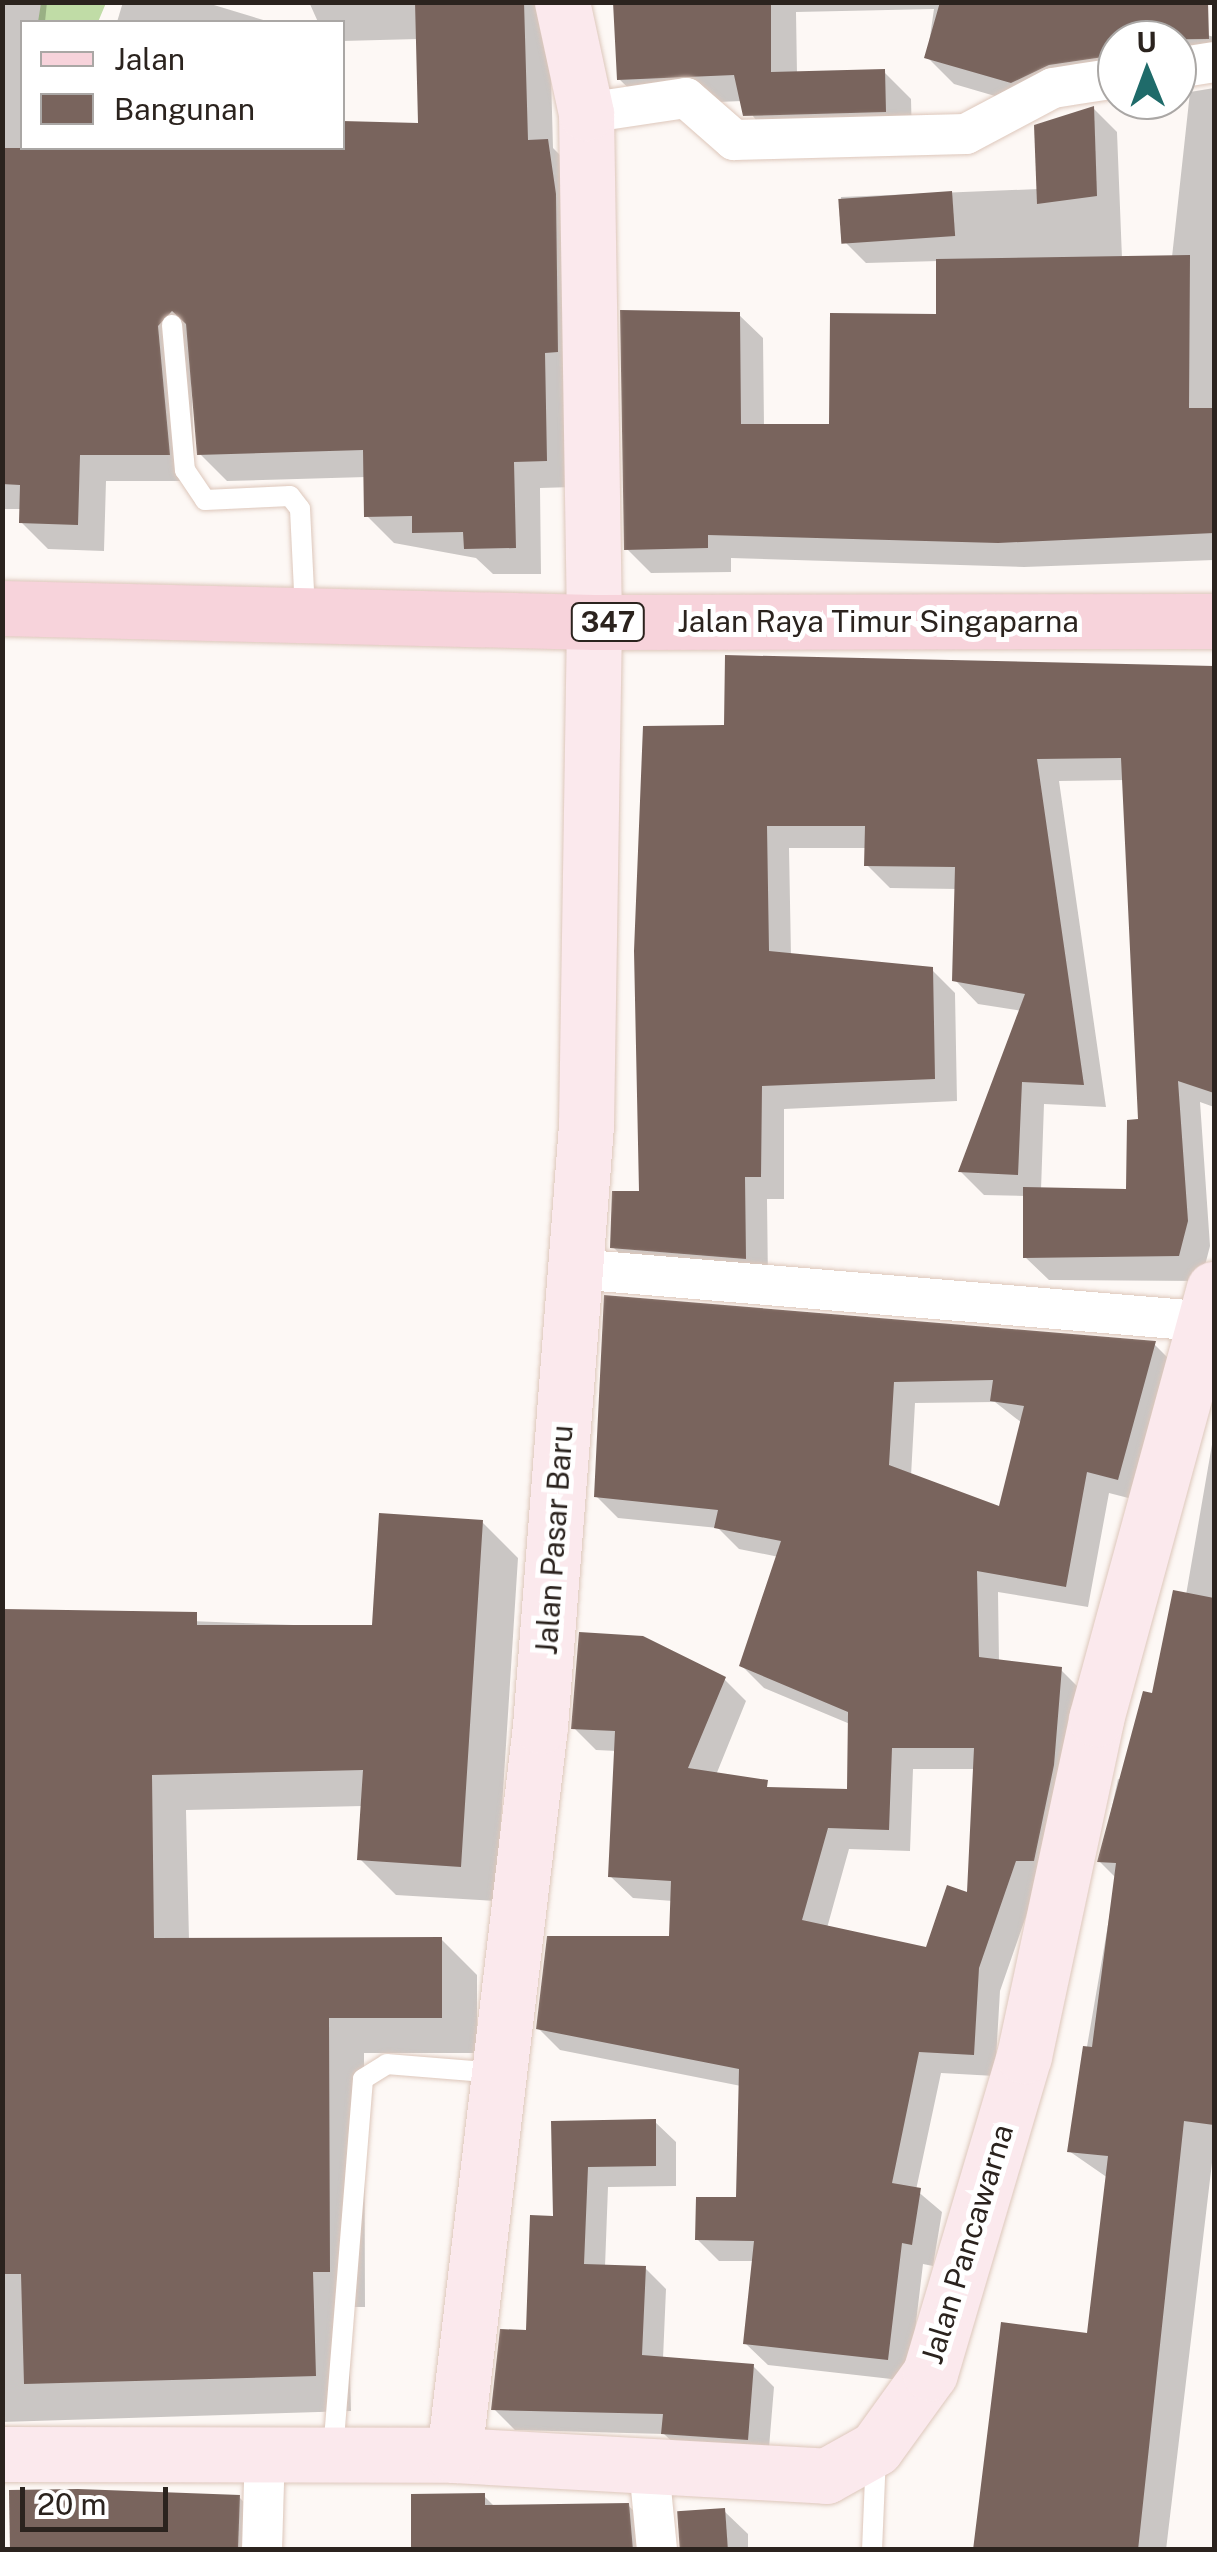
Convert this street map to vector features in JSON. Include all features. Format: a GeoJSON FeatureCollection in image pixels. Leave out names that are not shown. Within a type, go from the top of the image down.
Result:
{"type":"FeatureCollection","features":[{"type":"Feature","properties":{"kind":"main road","name":"Jalan Pasar Baru"},"geometry":{"type":"LineString","coordinates":[[454,2455],[540,1726],[586,1125],[594,622],[586,114],[562,2]]}},
{"type":"Feature","properties":{"kind":"main road","name":"Jalan Raya Timur Singaparna"},"geometry":{"type":"LineString","coordinates":[[2,608],[305,612],[594,622],[1214,621]]}},
{"type":"Feature","properties":{"kind":"main road","name":"Jalan Pancawarna"},"geometry":{"type":"LineString","coordinates":[[2,2454],[265,2451],[454,2455],[826,2476],[876,2448],[930,2373],[1024,2056],[1096,1719],[1207,1305]]}},
{"type":"Feature","properties":{"kind":"street"},"geometry":{"type":"LineString","coordinates":[[586,114],[686,98],[734,140],[966,134],[1053,88],[1097,81]]}},
{"type":"Feature","properties":{"kind":"street"},"geometry":{"type":"LineString","coordinates":[[575,1269],[1207,1305]]}},
{"type":"Feature","properties":{"kind":"street"},"geometry":{"type":"LineString","coordinates":[[262,2550],[265,2451]]}},
{"type":"Feature","properties":{"kind":"street"},"geometry":{"type":"LineString","coordinates":[[649,2468],[657,2550]]}},
{"type":"Feature","properties":{"kind":"lane"},"geometry":{"type":"LineString","coordinates":[[172,325],[185,470],[204,500],[290,496],[300,509],[305,612]]}},
{"type":"Feature","properties":{"kind":"lane"},"geometry":{"type":"LineString","coordinates":[[332,2452],[362,2079],[387,2064],[499,2074]]}},
{"type":"Feature","properties":{"kind":"lane"},"geometry":{"type":"LineString","coordinates":[[872,2550],[876,2448]]}},
{"type":"Feature","properties":{"kind":"green space"},"geometry":{"type":"Polygon","coordinates":[[[41,2],[106,3],[99,20],[38,20],[41,2]]]}},
{"type":"Feature","properties":{"kind":"building"},"geometry":{"type":"Polygon","coordinates":[[[415,2],[524,2],[528,140],[548,139],[556,194],[558,352],[545,353],[547,461],[514,462],[516,548],[464,549],[463,532],[412,533],[412,516],[364,517],[363,450],[197,455],[186,324],[172,311],[158,326],[170,455],[80,455],[78,525],[19,523],[20,485],[2,484],[2,148],[345,150],[345,121],[418,123],[415,2]]]}},
{"type":"Feature","properties":{"kind":"building"},"geometry":{"type":"Polygon","coordinates":[[[613,2],[771,2],[771,72],[885,69],[886,112],[743,116],[734,75],[617,80],[613,2]]]}},
{"type":"Feature","properties":{"kind":"building"},"geometry":{"type":"Polygon","coordinates":[[[940,2],[1208,2],[1209,39],[1197,39],[1197,20],[1097,20],[1097,58],[1049,65],[1011,83],[924,58],[940,2]]]}},
{"type":"Feature","properties":{"kind":"building"},"geometry":{"type":"Polygon","coordinates":[[[1094,106],[1097,196],[1037,204],[1034,125],[1094,106]]]}},
{"type":"Feature","properties":{"kind":"building"},"geometry":{"type":"Polygon","coordinates":[[[952,191],[955,236],[841,244],[838,199],[952,191]]]}},
{"type":"Feature","properties":{"kind":"building"},"geometry":{"type":"Polygon","coordinates":[[[1190,255],[1189,408],[1214,408],[1214,533],[998,543],[708,535],[708,548],[624,550],[620,310],[740,312],[741,424],[829,424],[830,313],[936,314],[936,259],[1190,255]]]}},
{"type":"Feature","properties":{"kind":"building"},"geometry":{"type":"Polygon","coordinates":[[[725,655],[1214,666],[1214,1093],[1178,1081],[1188,1221],[1179,1256],[1023,1258],[1023,1187],[1126,1189],[1127,1120],[1138,1119],[1121,758],[1037,759],[1084,1085],[1022,1082],[1018,1175],[958,1172],[1025,994],[952,981],[955,867],[864,866],[865,826],[767,826],[769,951],[933,967],[935,1079],[762,1086],[761,1177],[745,1177],[746,1259],[610,1248],[612,1191],[639,1191],[634,951],[643,726],[724,725],[725,655]]]}},
{"type":"Feature","properties":{"kind":"building"},"geometry":{"type":"Polygon","coordinates":[[[604,1295],[1156,1341],[1118,1480],[1087,1472],[1066,1587],[977,1571],[979,1657],[1062,1667],[1054,1765],[1034,1861],[1016,1861],[979,1968],[974,2055],[919,2052],[892,2183],[921,2188],[912,2245],[902,2243],[888,2360],[743,2344],[754,2241],[695,2240],[696,2197],[736,2197],[739,2069],[536,2029],[547,1936],[669,1936],[671,1881],[608,1877],[615,1731],[571,1729],[579,1632],[643,1636],[726,1677],[688,1768],[768,1780],[767,1787],[847,1789],[848,1712],[739,1666],[781,1541],[714,1528],[718,1510],[594,1497],[604,1295]],[[993,1380],[894,1382],[889,1465],[999,1506],[1024,1406],[990,1401],[993,1380]],[[892,1748],[889,1830],[828,1828],[802,1920],[926,1947],[947,1885],[967,1892],[974,1748],[892,1748]]]}},
{"type":"Feature","properties":{"kind":"building"},"geometry":{"type":"Polygon","coordinates":[[[379,1513],[483,1520],[461,1867],[357,1860],[363,1770],[152,1775],[154,1938],[442,1937],[442,2018],[329,2018],[330,2272],[313,2272],[316,2376],[24,2384],[21,2274],[2,2274],[2,1609],[197,1612],[197,1625],[372,1625],[379,1513]]]}},
{"type":"Feature","properties":{"kind":"building"},"geometry":{"type":"Polygon","coordinates":[[[1173,1590],[1214,1598],[1214,2125],[1184,2121],[1138,2550],[973,2550],[1001,2322],[1087,2333],[1108,2156],[1067,2152],[1083,2046],[1092,2047],[1116,1863],[1097,1862],[1143,1691],[1152,1693],[1173,1590]]]}},
{"type":"Feature","properties":{"kind":"building"},"geometry":{"type":"Polygon","coordinates":[[[656,2119],[656,2166],[588,2167],[584,2264],[646,2266],[642,2355],[754,2364],[748,2440],[661,2434],[663,2414],[491,2410],[500,2329],[526,2330],[530,2215],[553,2216],[551,2121],[656,2119]]]}},
{"type":"Feature","properties":{"kind":"building"},"geometry":{"type":"Polygon","coordinates":[[[9,2490],[240,2495],[238,2550],[10,2550],[9,2490]]]}},
{"type":"Feature","properties":{"kind":"building"},"geometry":{"type":"Polygon","coordinates":[[[485,2493],[485,2505],[629,2503],[633,2550],[411,2550],[411,2494],[485,2493]]]}},
{"type":"Feature","properties":{"kind":"building"},"geometry":{"type":"Polygon","coordinates":[[[725,2508],[728,2550],[680,2550],[677,2511],[725,2508]]]}}]}
